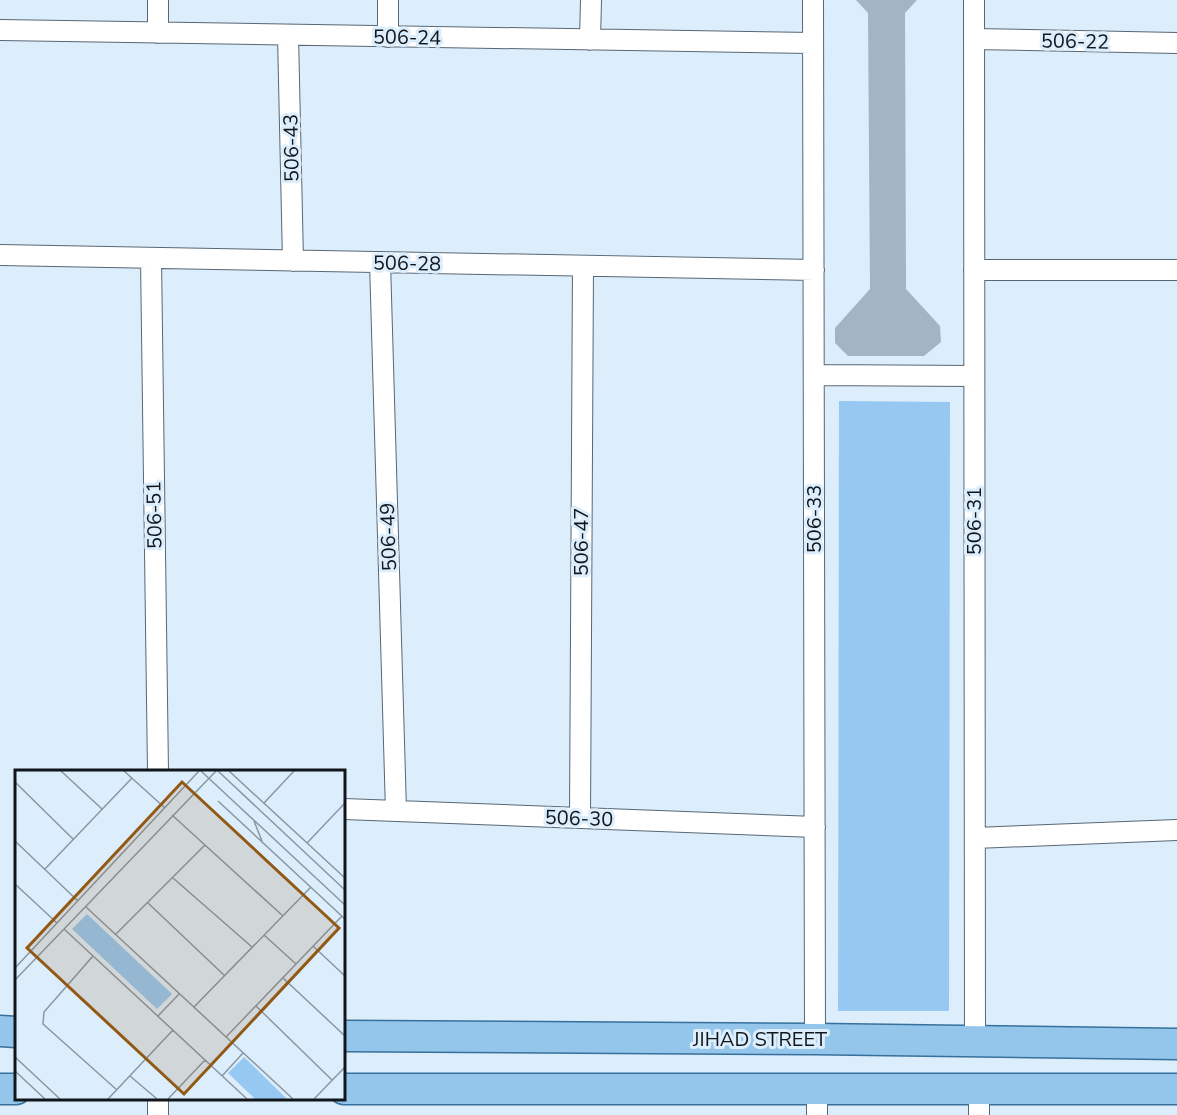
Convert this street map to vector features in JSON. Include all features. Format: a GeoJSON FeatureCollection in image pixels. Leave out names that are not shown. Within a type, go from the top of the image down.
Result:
{"type":"FeatureCollection","features":[{"type":"Feature","properties":{"kind":"main road"},"geometry":{"type":"LineString","coordinates":[[0,1031],[15,1032]]}},
{"type":"Feature","properties":{"kind":"main road","name":"JIHAD STREET"},"geometry":{"type":"LineString","coordinates":[[345,1036],[1177,1044]]}},
{"type":"Feature","properties":{"kind":"main road"},"geometry":{"type":"LineString","coordinates":[[345,1089],[817,1102],[979,1102],[1177,1089]]}},
{"type":"Feature","properties":{"kind":"street"},"geometry":{"type":"LineString","coordinates":[[158,0],[158,33]]}},
{"type":"Feature","properties":{"kind":"street"},"geometry":{"type":"LineString","coordinates":[[388,0],[388,37]]}},
{"type":"Feature","properties":{"kind":"street"},"geometry":{"type":"LineString","coordinates":[[590,40],[591,0]]}},
{"type":"Feature","properties":{"kind":"street","name":"506-33"},"geometry":{"type":"LineString","coordinates":[[813,0],[815,1039]]}},
{"type":"Feature","properties":{"kind":"street","name":"506-31"},"geometry":{"type":"LineString","coordinates":[[974,0],[975,1041]]}},
{"type":"Feature","properties":{"kind":"street","name":"506-24"},"geometry":{"type":"LineString","coordinates":[[0,30],[813,43]]}},
{"type":"Feature","properties":{"kind":"street","name":"506-43"},"geometry":{"type":"LineString","coordinates":[[288,35],[293,261]]}},
{"type":"Feature","properties":{"kind":"street","name":"506-22"},"geometry":{"type":"LineString","coordinates":[[974,39],[1177,43]]}},
{"type":"Feature","properties":{"kind":"street","name":"506-28"},"geometry":{"type":"LineString","coordinates":[[0,255],[814,270]]}},
{"type":"Feature","properties":{"kind":"street","name":"506-51"},"geometry":{"type":"LineString","coordinates":[[151,258],[158,770]]}},
{"type":"Feature","properties":{"kind":"street","name":"506-49"},"geometry":{"type":"LineString","coordinates":[[380,262],[396,811]]}},
{"type":"Feature","properties":{"kind":"street","name":"506-47"},"geometry":{"type":"LineString","coordinates":[[580,818],[583,266]]}},
{"type":"Feature","properties":{"kind":"street"},"geometry":{"type":"LineString","coordinates":[[974,270],[1177,270]]}},
{"type":"Feature","properties":{"kind":"street"},"geometry":{"type":"LineString","coordinates":[[814,375],[974,375]]}},
{"type":"Feature","properties":{"kind":"street","name":"506-30"},"geometry":{"type":"LineString","coordinates":[[345,809],[815,827]]}},
{"type":"Feature","properties":{"kind":"street"},"geometry":{"type":"LineString","coordinates":[[975,838],[1177,830]]}},
{"type":"Feature","properties":{"kind":"shaded area"},"geometry":{"type":"Polygon","coordinates":[[[839,401],[950,402],[949,1011],[838,1011],[839,401]]]}},
{"type":"Feature","properties":{"kind":"building"},"geometry":{"type":"Polygon","coordinates":[[[856,0],[917,0],[905,13],[906,289],[940,326],[941,342],[924,356],[848,356],[835,343],[835,328],[870,289],[868,13],[856,0]]]}}]}
